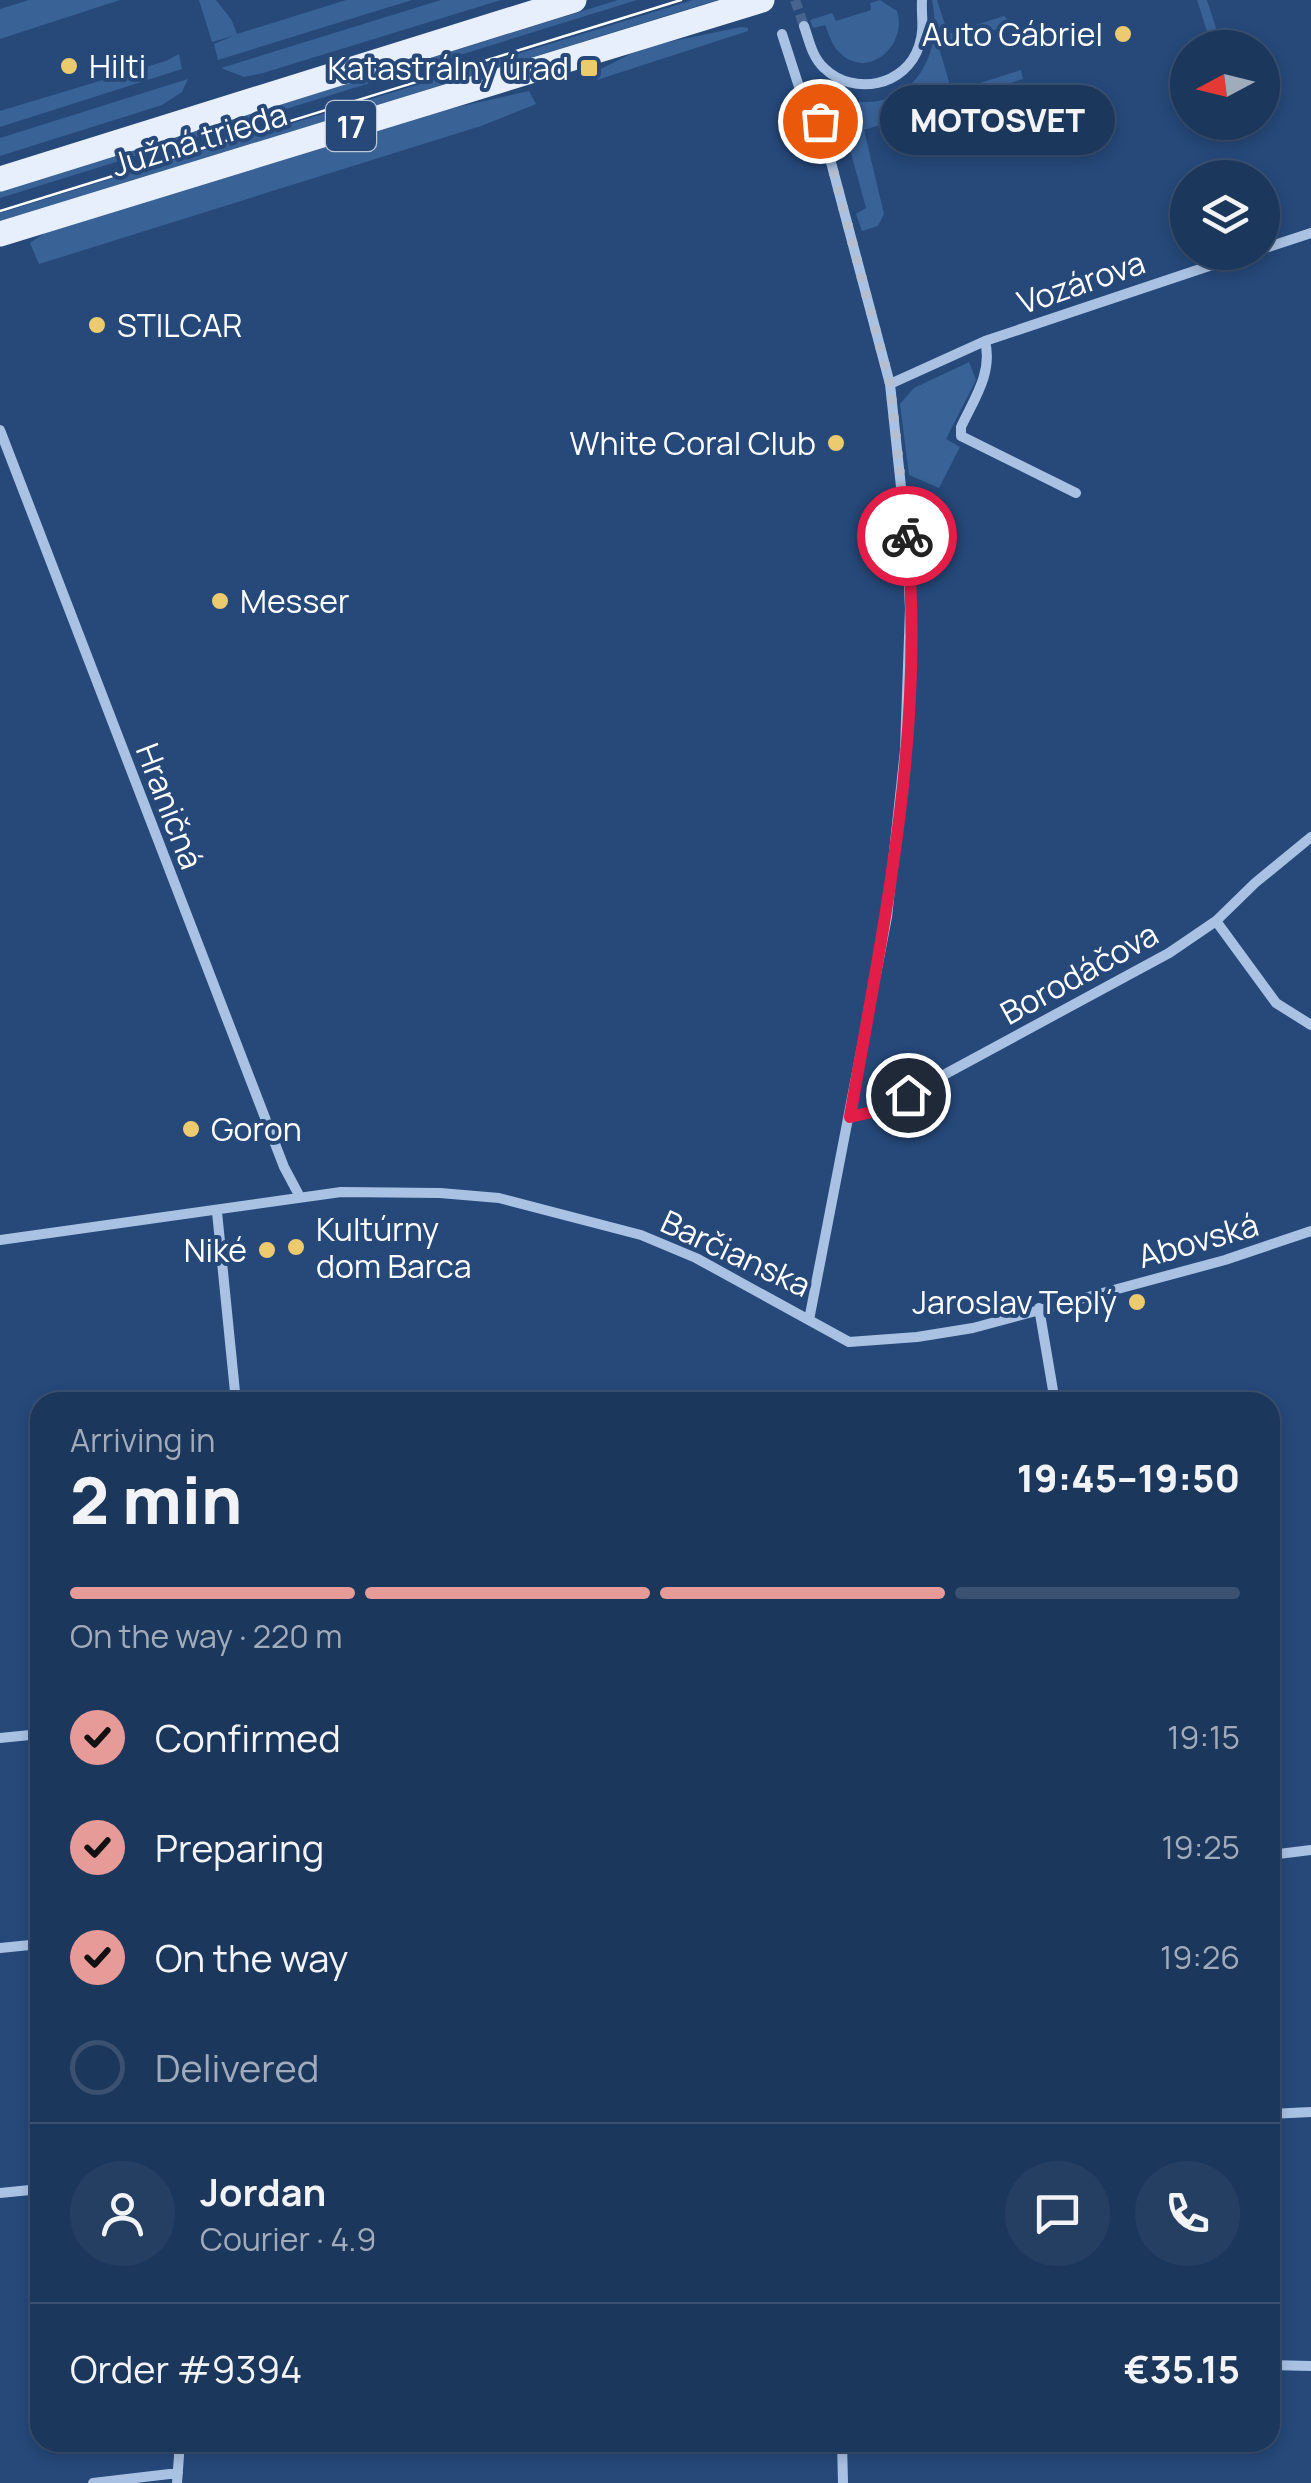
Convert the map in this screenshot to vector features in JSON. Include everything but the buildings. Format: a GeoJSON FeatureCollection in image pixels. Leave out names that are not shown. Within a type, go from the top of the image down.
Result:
{"type":"FeatureCollection","features":[{"type":"Feature","properties":{"kind":"main road","name":"Južná trieda"},"geometry":{"type":"LineString","coordinates":[[0,178],[574,0]]}},
{"type":"Feature","properties":{"kind":"main road","name":"Južná trieda"},"geometry":{"type":"LineString","coordinates":[[5,237],[762,0]]}},
{"type":"Feature","properties":{"kind":"street"},"geometry":{"type":"LineString","coordinates":[[804,26],[814,54],[826,70],[842,80],[870,84],[896,77],[913,60],[924,27],[919,2]]}},
{"type":"Feature","properties":{"kind":"street","name":"Barčianska"},"geometry":{"type":"LineString","coordinates":[[0,1240],[341,1192],[499,1198],[563,1212],[641,1236],[696,1258],[808,1320],[888,917],[905,750],[910,610],[890,384],[820,121],[814,106],[801,93],[782,34]]}},
{"type":"Feature","properties":{"kind":"street"},"geometry":{"type":"LineString","coordinates":[[1280,243],[1311,234]]}},
{"type":"Feature","properties":{"kind":"street","name":"Vozárova"},"geometry":{"type":"LineString","coordinates":[[890,384],[985,341],[1196,270]]}},
{"type":"Feature","properties":{"kind":"street","name":"Vozárova"},"geometry":{"type":"LineString","coordinates":[[985,341],[989,358],[986,372],[961,427],[961,436],[1076,493]]}},
{"type":"Feature","properties":{"kind":"street","name":"Hraničná"},"geometry":{"type":"LineString","coordinates":[[0,430],[284,1168],[300,1197]]}},
{"type":"Feature","properties":{"kind":"street","name":"Borodáčova"},"geometry":{"type":"LineString","coordinates":[[850,1117],[876,1111],[1124,980],[1216,921],[1255,882],[1311,837]]}},
{"type":"Feature","properties":{"kind":"street"},"geometry":{"type":"LineString","coordinates":[[1216,921],[1276,1003],[1311,1024]]}},
{"type":"Feature","properties":{"kind":"street"},"geometry":{"type":"LineString","coordinates":[[217,1212],[235,1392]]}},
{"type":"Feature","properties":{"kind":"street","name":"Abovská"},"geometry":{"type":"LineString","coordinates":[[808,1320],[848,1342],[973,1328],[1226,1260],[1311,1231]]}},
{"type":"Feature","properties":{"kind":"street"},"geometry":{"type":"LineString","coordinates":[[1039,1308],[1053,1392]]}},
{"type":"Feature","properties":{"kind":"street"},"geometry":{"type":"LineString","coordinates":[[0,1738],[30,1735]]}},
{"type":"Feature","properties":{"kind":"street"},"geometry":{"type":"LineString","coordinates":[[1280,1854],[1311,1850]]}},
{"type":"Feature","properties":{"kind":"street"},"geometry":{"type":"LineString","coordinates":[[0,1948],[30,1945]]}},
{"type":"Feature","properties":{"kind":"street"},"geometry":{"type":"LineString","coordinates":[[1280,2114],[1311,2112]]}},
{"type":"Feature","properties":{"kind":"street"},"geometry":{"type":"LineString","coordinates":[[0,2193],[30,2190]]}},
{"type":"Feature","properties":{"kind":"street"},"geometry":{"type":"LineString","coordinates":[[1280,2364],[1311,2366]]}},
{"type":"Feature","properties":{"kind":"street"},"geometry":{"type":"LineString","coordinates":[[94,2483],[178,2478],[179,2452]]}},
{"type":"Feature","properties":{"kind":"street"},"geometry":{"type":"LineString","coordinates":[[842,2452],[843,2483]]}},
{"type":"Feature","properties":{"kind":"shaded area"},"geometry":{"type":"Polygon","coordinates":[[[29,0],[120,0],[0,39],[0,9],[29,0]]]}},
{"type":"Feature","properties":{"kind":"shaded area"},"geometry":{"type":"Polygon","coordinates":[[[199,0],[216,0],[237,34],[346,0],[412,0],[218,60],[214,44],[233,36],[212,42],[199,0]]]}},
{"type":"Feature","properties":{"kind":"shaded area"},"geometry":{"type":"Polygon","coordinates":[[[441,0],[501,0],[263,73],[244,77],[221,68],[441,0]]]}},
{"type":"Feature","properties":{"kind":"shaded area"},"geometry":{"type":"Polygon","coordinates":[[[618,0],[637,0],[0,198],[0,191],[618,0]]]}},
{"type":"Feature","properties":{"kind":"shaded area"},"geometry":{"type":"Polygon","coordinates":[[[693,0],[717,0],[0,222],[0,213],[693,0]]]}},
{"type":"Feature","properties":{"kind":"shaded area"},"geometry":{"type":"Polygon","coordinates":[[[880,0],[897,11],[899,23],[891,46],[874,61],[851,61],[835,47],[825,25],[813,28],[810,20],[832,13],[836,21],[871,10],[870,3],[880,0]]]}},
{"type":"Feature","properties":{"kind":"shaded area"},"geometry":{"type":"Polygon","coordinates":[[[932,0],[937,0],[948,34],[1004,16],[1008,20],[1007,26],[939,48],[952,92],[1021,70],[1023,79],[864,130],[884,214],[878,226],[862,231],[856,214],[866,208],[837,102],[840,103],[839,98],[884,100],[916,79],[932,44],[932,0]]]}},
{"type":"Feature","properties":{"kind":"shaded area"},"geometry":{"type":"Polygon","coordinates":[[[1197,0],[1207,0],[1217,30],[1207,30],[1197,0]]]}},
{"type":"Feature","properties":{"kind":"shaded area"},"geometry":{"type":"Polygon","coordinates":[[[741,27],[748,31],[597,80],[595,72],[644,47],[741,27]]]}},
{"type":"Feature","properties":{"kind":"shaded area"},"geometry":{"type":"Polygon","coordinates":[[[179,54],[182,69],[0,127],[0,111],[179,54]]]}},
{"type":"Feature","properties":{"kind":"shaded area"},"geometry":{"type":"Polygon","coordinates":[[[188,79],[182,92],[162,105],[0,156],[0,138],[188,79]]]}},
{"type":"Feature","properties":{"kind":"shaded area"},"geometry":{"type":"Polygon","coordinates":[[[529,91],[536,104],[481,126],[39,264],[30,243],[46,232],[440,111],[529,91]]]}},
{"type":"Feature","properties":{"kind":"shaded area"},"geometry":{"type":"Polygon","coordinates":[[[969,362],[976,380],[946,439],[960,447],[939,488],[909,475],[900,404],[914,388],[969,362]]]}},
{"type":"Feature","properties":{"kind":"tunnel"},"geometry":{"type":"LineString","coordinates":[[795,0],[804,26]]}},
{"type":"Feature","properties":{"kind":"tram line"},"geometry":{"type":"LineString","coordinates":[[0,211],[681,0]]}},
{"type":"Feature","properties":{"kind":"way so far"},"geometry":{"type":"LineString","coordinates":[[820,121],[890,384],[907,536]]}},
{"type":"Feature","properties":{"kind":"place","name":"Auto Gábriel"},"geometry":{"type":"Point","coordinates":[1123,34]}},
{"type":"Feature","properties":{"kind":"place","name":"Hilti"},"geometry":{"type":"Point","coordinates":[69,66]}},
{"type":"Feature","properties":{"kind":"place","name":"Katastrálny úrad"},"geometry":{"type":"Point","coordinates":[589,68]}},
{"type":"Feature","properties":{"kind":"place","name":"MOTOSVET"},"geometry":{"type":"Point","coordinates":[820,121]}},
{"type":"Feature","properties":{"kind":"place","name":"STILCAR"},"geometry":{"type":"Point","coordinates":[97,325]}},
{"type":"Feature","properties":{"kind":"place","name":"White Coral Club"},"geometry":{"type":"Point","coordinates":[836,443]}},
{"type":"Feature","properties":{"kind":"place","name":"Messer"},"geometry":{"type":"Point","coordinates":[220,601]}},
{"type":"Feature","properties":{"kind":"place","name":"Goron"},"geometry":{"type":"Point","coordinates":[191,1129]}},
{"type":"Feature","properties":{"kind":"place","name":"Kultúrny dom Barca"},"geometry":{"type":"Point","coordinates":[296,1247]}},
{"type":"Feature","properties":{"kind":"place","name":"Niké"},"geometry":{"type":"Point","coordinates":[267,1250]}},
{"type":"Feature","properties":{"kind":"place","name":"Jaroslav Teplý"},"geometry":{"type":"Point","coordinates":[1137,1302]}},
{"type":"Feature","properties":{"kind":"route"},"geometry":{"type":"LineString","coordinates":[[907,536],[910,610],[905,750],[888,917],[850,1117],[876,1111],[908,1095]]}}]}
